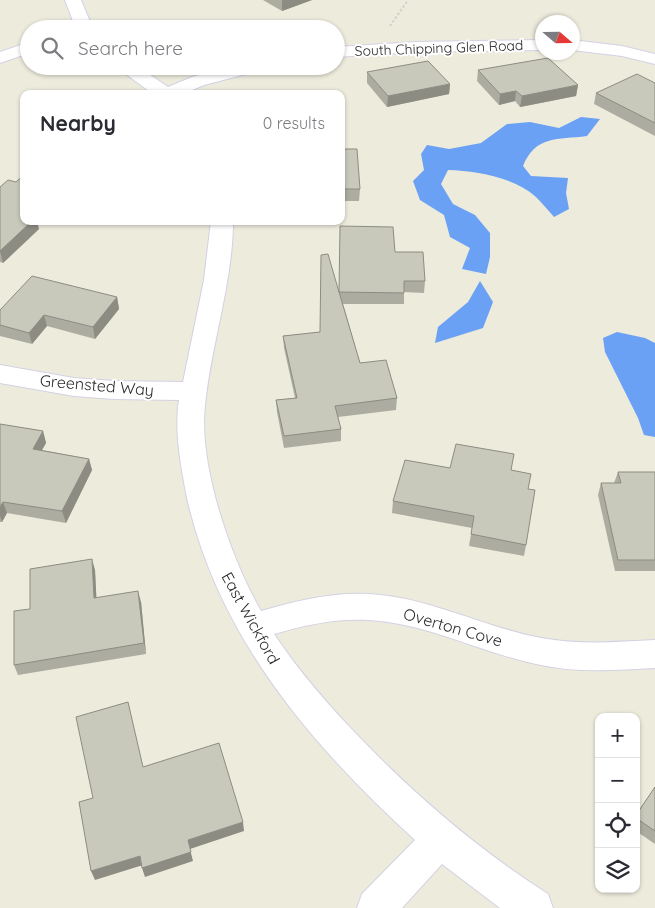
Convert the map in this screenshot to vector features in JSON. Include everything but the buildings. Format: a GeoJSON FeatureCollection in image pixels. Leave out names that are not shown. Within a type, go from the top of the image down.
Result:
{"type":"FeatureCollection","features":[{"type":"Feature","properties":{"kind":"street"},"geometry":{"type":"LineString","coordinates":[[73,0],[81,20]]}},
{"type":"Feature","properties":{"kind":"street","name":"South Chipping Glen Road"},"geometry":{"type":"LineString","coordinates":[[345,51],[416,47],[535,45]]}},
{"type":"Feature","properties":{"kind":"street"},"geometry":{"type":"LineString","coordinates":[[580,46],[607,48],[655,58]]}},
{"type":"Feature","properties":{"kind":"street"},"geometry":{"type":"LineString","coordinates":[[0,58],[20,50]]}},
{"type":"Feature","properties":{"kind":"street"},"geometry":{"type":"LineString","coordinates":[[138,75],[160,90]]}},
{"type":"Feature","properties":{"kind":"street"},"geometry":{"type":"LineString","coordinates":[[176,90],[198,81],[221,75]]}},
{"type":"Feature","properties":{"kind":"street","name":"East Wickford"},"geometry":{"type":"LineString","coordinates":[[222,225],[218,271],[191,414],[192,438],[198,476],[207,519],[222,567],[253,627],[278,668],[381,785],[441,839],[516,897],[534,908]]}},
{"type":"Feature","properties":{"kind":"street","name":"Greensted Way"},"geometry":{"type":"LineString","coordinates":[[0,374],[74,386],[114,390],[194,391]]}},
{"type":"Feature","properties":{"kind":"street","name":"Overton Cove"},"geometry":{"type":"LineString","coordinates":[[253,627],[298,614],[322,610],[348,607],[386,608],[423,616],[470,633],[528,649],[580,656],[655,654]]}},
{"type":"Feature","properties":{"kind":"street"},"geometry":{"type":"LineString","coordinates":[[376,908],[441,839]]}},
{"type":"Feature","properties":{"kind":"water"},"geometry":{"type":"Polygon","coordinates":[[[581,117],[600,119],[587,136],[557,139],[541,144],[528,156],[523,166],[531,176],[568,178],[566,193],[569,209],[554,217],[536,197],[517,184],[494,176],[448,170],[441,184],[453,204],[475,215],[490,233],[490,257],[486,274],[462,269],[470,248],[450,237],[444,215],[420,200],[413,181],[424,170],[421,154],[427,145],[449,149],[481,143],[507,124],[530,122],[559,128],[581,117]]]}},
{"type":"Feature","properties":{"kind":"water"},"geometry":{"type":"Polygon","coordinates":[[[480,281],[493,302],[483,328],[435,343],[438,327],[468,302],[480,281]]]}},
{"type":"Feature","properties":{"kind":"water"},"geometry":{"type":"Polygon","coordinates":[[[617,332],[645,338],[655,343],[655,437],[644,435],[638,418],[605,352],[603,338],[617,332]]]}}]}
